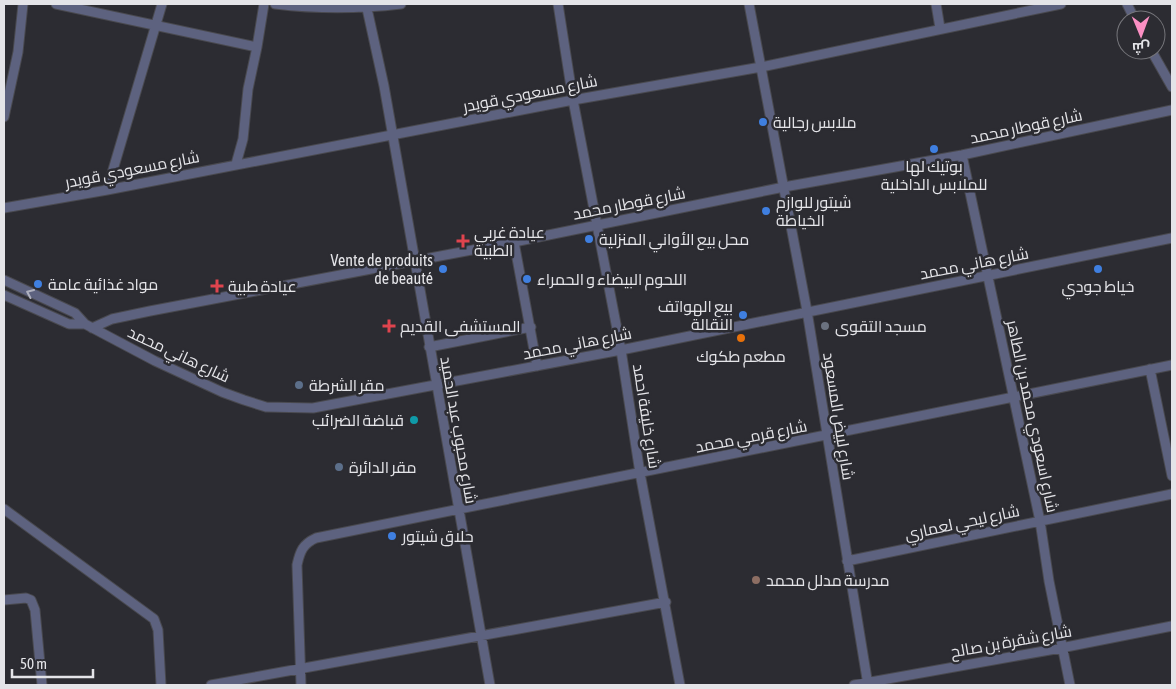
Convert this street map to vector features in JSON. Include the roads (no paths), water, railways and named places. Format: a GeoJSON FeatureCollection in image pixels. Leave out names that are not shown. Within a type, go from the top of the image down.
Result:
{"type":"FeatureCollection","features":[{"type":"Feature","properties":{"kind":"street"},"geometry":{"type":"LineString","coordinates":[[4,117],[18,52],[23,4]]}},
{"type":"Feature","properties":{"kind":"street"},"geometry":{"type":"LineString","coordinates":[[56,4],[257,47]]}},
{"type":"Feature","properties":{"kind":"street"},"geometry":{"type":"LineString","coordinates":[[107,190],[162,4]]}},
{"type":"Feature","properties":{"kind":"street"},"geometry":{"type":"LineString","coordinates":[[236,164],[243,140],[248,89],[264,4]]}},
{"type":"Feature","properties":{"kind":"street"},"geometry":{"type":"LineString","coordinates":[[275,4],[306,7],[401,4]]}},
{"type":"Feature","properties":{"kind":"street","name":"شارع خليفة احمد"},"geometry":{"type":"LineString","coordinates":[[558,4],[573,100],[621,350],[640,473],[666,602],[680,685]]}},
{"type":"Feature","properties":{"kind":"street","name":"شارع لبيض المسعود"},"geometry":{"type":"LineString","coordinates":[[749,4],[807,311],[868,684]]}},
{"type":"Feature","properties":{"kind":"street"},"geometry":{"type":"LineString","coordinates":[[936,4],[940,28]]}},
{"type":"Feature","properties":{"kind":"street","name":"شارع مسعودي قويدر"},"geometry":{"type":"LineString","coordinates":[[4,208],[107,190],[573,100],[761,67],[1061,4]]}},
{"type":"Feature","properties":{"kind":"street","name":"شارع محبوب عبد الحميد"},"geometry":{"type":"LineString","coordinates":[[366,5],[384,86],[490,685]]}},
{"type":"Feature","properties":{"kind":"street"},"geometry":{"type":"LineString","coordinates":[[1157,60],[1172,87]]}},
{"type":"Feature","properties":{"kind":"street","name":"شارع قوطار محمد"},"geometry":{"type":"LineString","coordinates":[[89,326],[112,319],[514,242],[784,187],[962,155],[1172,110]]}},
{"type":"Feature","properties":{"kind":"street","name":"شارع اسعودي محمد بن الطاهر"},"geometry":{"type":"LineString","coordinates":[[962,155],[1040,521],[1061,648],[1070,685]]}},
{"type":"Feature","properties":{"kind":"street","name":"شارع هاني محمد"},"geometry":{"type":"LineString","coordinates":[[4,295],[69,324],[89,326],[155,361],[222,392],[266,407],[323,407],[621,350],[1172,238]]}},
{"type":"Feature","properties":{"kind":"street"},"geometry":{"type":"LineString","coordinates":[[514,242],[537,366]]}},
{"type":"Feature","properties":{"kind":"street"},"geometry":{"type":"LineString","coordinates":[[4,280],[76,313],[89,326]]}},
{"type":"Feature","properties":{"kind":"street"},"geometry":{"type":"LineString","coordinates":[[429,347],[531,327]]}},
{"type":"Feature","properties":{"kind":"street","name":"شارع قرمي محمد"},"geometry":{"type":"LineString","coordinates":[[301,685],[297,574],[299,555],[306,543],[316,538],[1172,365]]}},
{"type":"Feature","properties":{"kind":"street"},"geometry":{"type":"LineString","coordinates":[[1150,369],[1172,476]]}},
{"type":"Feature","properties":{"kind":"street","name":"شارع ليحي لعماري"},"geometry":{"type":"LineString","coordinates":[[847,561],[1172,494]]}},
{"type":"Feature","properties":{"kind":"street"},"geometry":{"type":"LineString","coordinates":[[4,510],[154,619],[158,630],[161,685]]}},
{"type":"Feature","properties":{"kind":"street"},"geometry":{"type":"LineString","coordinates":[[4,600],[26,598],[31,600],[35,610],[42,685]]}},
{"type":"Feature","properties":{"kind":"street"},"geometry":{"type":"LineString","coordinates":[[210,685],[666,602]]}},
{"type":"Feature","properties":{"kind":"street","name":"شارع شقرة بن صالح"},"geometry":{"type":"LineString","coordinates":[[854,685],[868,684],[1172,626]]}},
{"type":"Feature","properties":{"kind":"place","name":"ملابس رجالية"},"geometry":{"type":"Point","coordinates":[763,122]}},
{"type":"Feature","properties":{"kind":"place","name":"بوتيك لها للملابس الداخلية"},"geometry":{"type":"Point","coordinates":[934,149]}},
{"type":"Feature","properties":{"kind":"place","name":"شيتور للوازم الخياطة"},"geometry":{"type":"Point","coordinates":[766,211]}},
{"type":"Feature","properties":{"kind":"place","name":"محل بيع الأواني المنزلية"},"geometry":{"type":"Point","coordinates":[589,239]}},
{"type":"Feature","properties":{"kind":"place","name":"عيادة غربي الطبية"},"geometry":{"type":"Point","coordinates":[463,241]}},
{"type":"Feature","properties":{"kind":"place","name":"Vente de produits de beauté"},"geometry":{"type":"Point","coordinates":[443,269]}},
{"type":"Feature","properties":{"kind":"place","name":"خياط جودي"},"geometry":{"type":"Point","coordinates":[1098,269]}},
{"type":"Feature","properties":{"kind":"place","name":"اللحوم البيضاء و الحمراء"},"geometry":{"type":"Point","coordinates":[527,279]}},
{"type":"Feature","properties":{"kind":"place","name":"مواد غذائية عامة"},"geometry":{"type":"Point","coordinates":[38,284]}},
{"type":"Feature","properties":{"kind":"place","name":"عيادة طبية"},"geometry":{"type":"Point","coordinates":[217,286]}},
{"type":"Feature","properties":{"kind":"place","name":"بيع الهواتف النقالة"},"geometry":{"type":"Point","coordinates":[743,315]}},
{"type":"Feature","properties":{"kind":"place","name":"المستشفى القديم"},"geometry":{"type":"Point","coordinates":[389,326]}},
{"type":"Feature","properties":{"kind":"place","name":"مسجد التقوى"},"geometry":{"type":"Point","coordinates":[825,326]}},
{"type":"Feature","properties":{"kind":"place","name":"مطعم طكوك"},"geometry":{"type":"Point","coordinates":[741,338]}},
{"type":"Feature","properties":{"kind":"place","name":"مقر الشرطة"},"geometry":{"type":"Point","coordinates":[299,385]}},
{"type":"Feature","properties":{"kind":"place","name":"قباضة الضرائب"},"geometry":{"type":"Point","coordinates":[414,420]}},
{"type":"Feature","properties":{"kind":"place","name":"مقر الدائرة"},"geometry":{"type":"Point","coordinates":[339,467]}},
{"type":"Feature","properties":{"kind":"place","name":"حلاق شيتور"},"geometry":{"type":"Point","coordinates":[392,536]}},
{"type":"Feature","properties":{"kind":"place","name":"مدرسة مدلل محمد"},"geometry":{"type":"Point","coordinates":[756,580]}}]}
